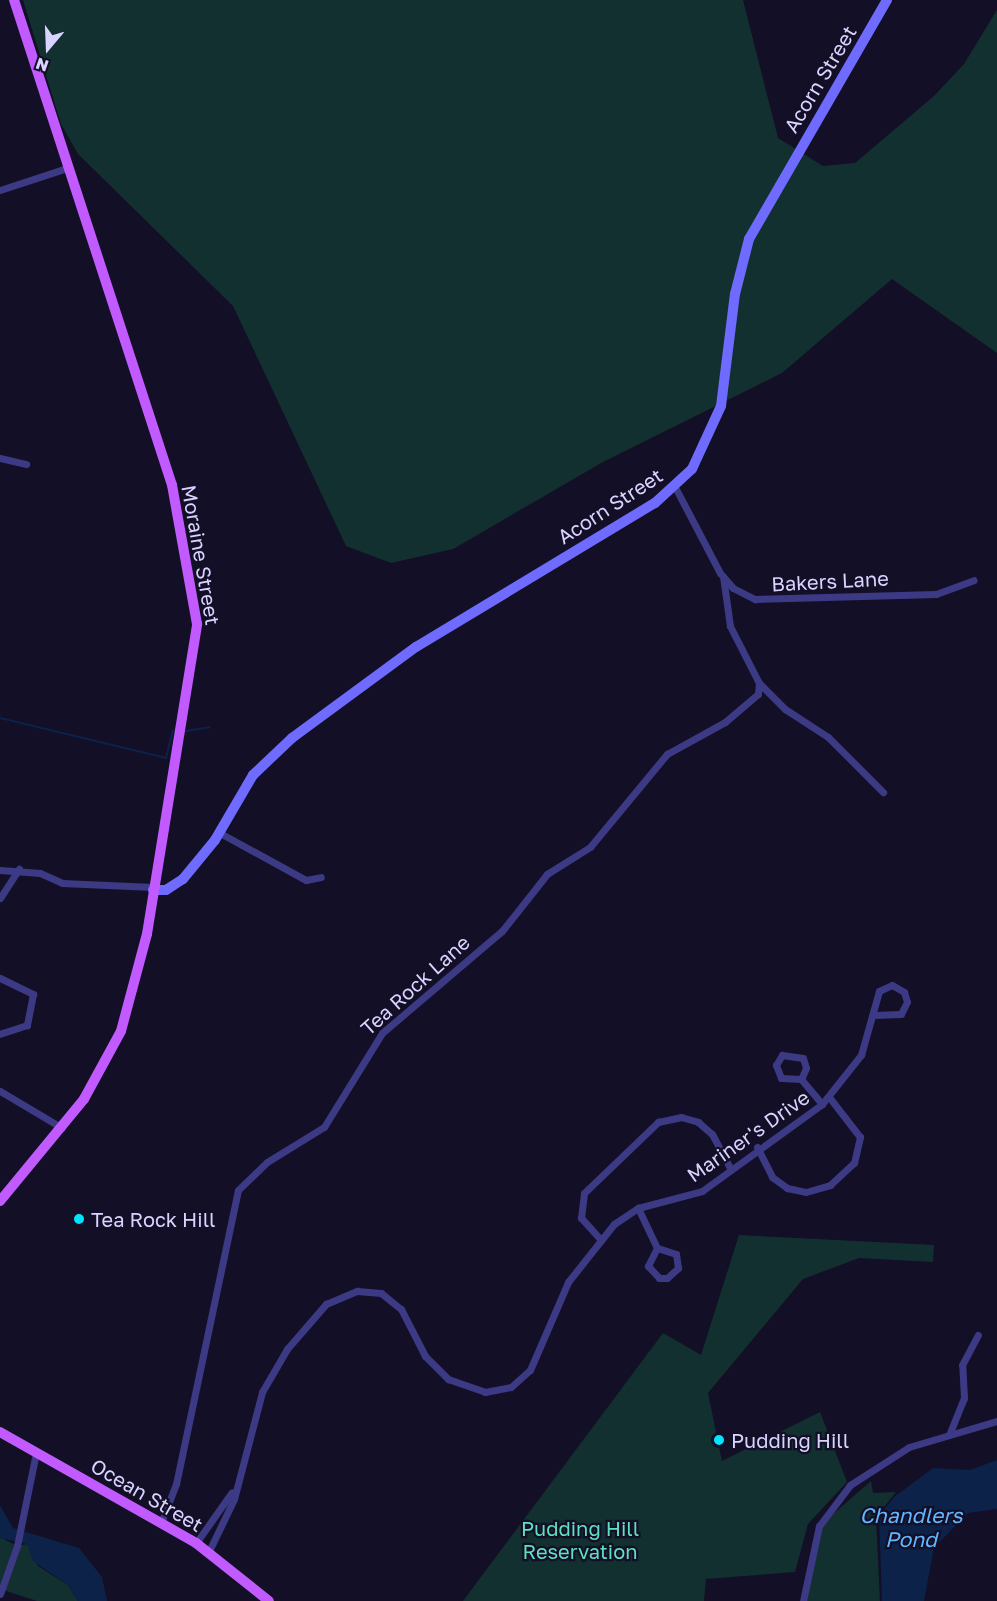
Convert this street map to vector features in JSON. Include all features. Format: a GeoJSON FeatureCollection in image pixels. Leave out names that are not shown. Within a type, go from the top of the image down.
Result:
{"type":"FeatureCollection","features":[{"type":"Feature","properties":{"kind":"main road","name":"Moraine Street"},"geometry":{"type":"LineString","coordinates":[[0,1201],[62,1128],[100,1075],[121,1031],[153,888],[197,624],[172,485],[14,0]]}},
{"type":"Feature","properties":{"kind":"main road","name":"Acorn Street"},"geometry":{"type":"LineString","coordinates":[[153,888],[175,885],[219,833],[254,775],[308,725],[416,647],[675,487],[699,459],[718,419],[735,294],[749,239],[887,0]]}},
{"type":"Feature","properties":{"kind":"main road","name":"Ocean Street"},"geometry":{"type":"LineString","coordinates":[[0,1432],[209,1551],[269,1601]]}},
{"type":"Feature","properties":{"kind":"street"},"geometry":{"type":"LineString","coordinates":[[0,190],[67,168]]}},
{"type":"Feature","properties":{"kind":"street"},"geometry":{"type":"LineString","coordinates":[[0,458],[26,464]]}},
{"type":"Feature","properties":{"kind":"street","name":"Bakers Lane"},"geometry":{"type":"LineString","coordinates":[[675,487],[723,576],[741,594],[771,602],[936,594],[974,580]]}},
{"type":"Feature","properties":{"kind":"street"},"geometry":{"type":"LineString","coordinates":[[723,576],[729,626],[759,683],[785,709],[828,737],[883,792]]}},
{"type":"Feature","properties":{"kind":"street","name":"Tea Rock Lane"},"geometry":{"type":"LineString","coordinates":[[161,1523],[176,1484],[238,1190],[267,1162],[324,1127],[382,1033],[502,930],[547,874],[590,847],[667,754],[750,703],[759,683]]}},
{"type":"Feature","properties":{"kind":"street"},"geometry":{"type":"LineString","coordinates":[[219,833],[306,880],[321,878]]}},
{"type":"Feature","properties":{"kind":"street"},"geometry":{"type":"LineString","coordinates":[[0,870],[19,869],[62,883],[153,888]]}},
{"type":"Feature","properties":{"kind":"street"},"geometry":{"type":"LineString","coordinates":[[0,898],[19,869]]}},
{"type":"Feature","properties":{"kind":"street"},"geometry":{"type":"LineString","coordinates":[[0,978],[33,994],[33,1002],[27,1025],[0,1034]]}},
{"type":"Feature","properties":{"kind":"street","name":"Mariner's Drive"},"geometry":{"type":"LineString","coordinates":[[232,1491],[269,1377],[297,1335],[337,1297],[367,1290],[388,1296],[406,1316],[432,1365],[467,1389],[502,1390],[518,1383],[533,1364],[560,1296],[601,1240],[638,1208],[690,1197],[731,1169],[757,1147],[822,1104],[861,1055],[879,991],[892,985],[904,992],[907,1002],[901,1014],[873,1015]]}},
{"type":"Feature","properties":{"kind":"street"},"geometry":{"type":"LineString","coordinates":[[801,1079],[806,1068],[803,1058],[782,1055],[776,1065],[781,1078],[801,1079],[822,1104]]}},
{"type":"Feature","properties":{"kind":"street"},"geometry":{"type":"LineString","coordinates":[[0,1091],[62,1128]]}},
{"type":"Feature","properties":{"kind":"street"},"geometry":{"type":"LineString","coordinates":[[757,1147],[772,1177],[787,1188],[806,1192],[830,1185],[854,1163],[860,1137],[829,1097]]}},
{"type":"Feature","properties":{"kind":"street"},"geometry":{"type":"LineString","coordinates":[[601,1240],[581,1218],[584,1193],[658,1122],[681,1117],[698,1122],[712,1134],[731,1169]]}},
{"type":"Feature","properties":{"kind":"street"},"geometry":{"type":"LineString","coordinates":[[638,1208],[657,1248],[676,1254],[678,1268],[667,1278],[659,1278],[648,1266],[657,1248]]}},
{"type":"Feature","properties":{"kind":"street"},"geometry":{"type":"LineString","coordinates":[[949,1435],[964,1398],[962,1365],[978,1335]]}},
{"type":"Feature","properties":{"kind":"street"},"geometry":{"type":"LineString","coordinates":[[803,1601],[814,1540],[841,1494],[900,1452],[997,1421]]}},
{"type":"Feature","properties":{"kind":"street"},"geometry":{"type":"LineString","coordinates":[[0,1594],[18,1546],[36,1453]]}},
{"type":"Feature","properties":{"kind":"street"},"geometry":{"type":"LineString","coordinates":[[196,1543],[232,1491]]}},
{"type":"Feature","properties":{"kind":"street"},"geometry":{"type":"LineString","coordinates":[[209,1551],[230,1510],[232,1491]]}},
{"type":"Feature","properties":{"kind":"green space"},"geometry":{"type":"Polygon","coordinates":[[[23,0],[743,0],[778,138],[823,166],[855,163],[934,96],[964,64],[997,10],[997,353],[892,279],[782,373],[603,462],[453,549],[391,563],[346,546],[233,306],[78,154],[61,124],[23,0]]]}},
{"type":"Feature","properties":{"kind":"green space","name":"Pudding Hill Reservation"},"geometry":{"type":"Polygon","coordinates":[[[739,1235],[934,1245],[933,1262],[859,1258],[803,1279],[708,1393],[722,1461],[820,1412],[847,1482],[808,1524],[795,1572],[706,1579],[704,1601],[463,1601],[663,1333],[701,1355],[739,1235]]]}},
{"type":"Feature","properties":{"kind":"green space"},"geometry":{"type":"Polygon","coordinates":[[[871,1481],[873,1493],[896,1492],[876,1517],[880,1601],[806,1601],[814,1546],[825,1521],[871,1481]]]}},
{"type":"Feature","properties":{"kind":"green space"},"geometry":{"type":"Polygon","coordinates":[[[0,1537],[17,1546],[27,1544],[38,1566],[68,1585],[78,1601],[37,1601],[0,1589],[0,1537]]]}},
{"type":"Feature","properties":{"kind":"water","name":"Chandlers Pond"},"geometry":{"type":"Polygon","coordinates":[[[997,1460],[997,1509],[968,1513],[934,1548],[924,1601],[882,1601],[879,1516],[894,1497],[933,1468],[970,1470],[997,1460]]]}},
{"type":"Feature","properties":{"kind":"water"},"geometry":{"type":"Polygon","coordinates":[[[0,1505],[13,1528],[79,1548],[102,1577],[107,1601],[78,1601],[68,1585],[33,1561],[27,1544],[0,1538],[0,1505]]]}},
{"type":"Feature","properties":{"kind":"waterway"},"geometry":{"type":"LineString","coordinates":[[0,718],[166,758],[173,730]]}},
{"type":"Feature","properties":{"kind":"waterway"},"geometry":{"type":"LineString","coordinates":[[186,731],[210,727]]}},
{"type":"Feature","properties":{"kind":"place","name":"Tea Rock Hill"},"geometry":{"type":"Point","coordinates":[79,1219]}},
{"type":"Feature","properties":{"kind":"place","name":"Pudding Hill"},"geometry":{"type":"Point","coordinates":[719,1440]}}]}
